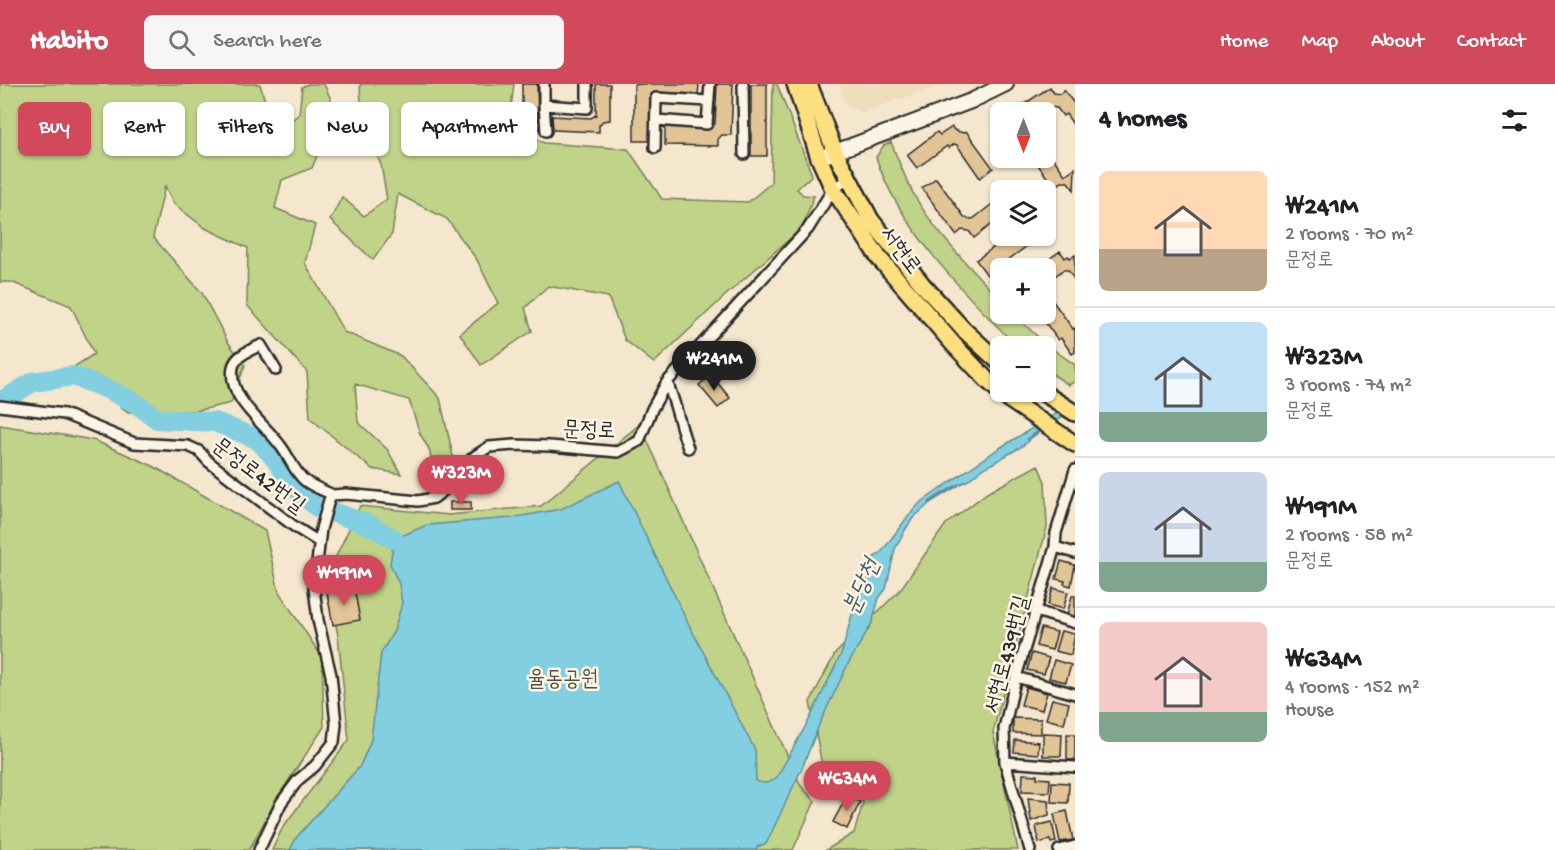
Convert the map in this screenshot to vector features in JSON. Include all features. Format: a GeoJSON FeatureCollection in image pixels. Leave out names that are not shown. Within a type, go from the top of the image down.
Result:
{"type":"FeatureCollection","features":[{"type":"Feature","properties":{"kind":"main road","name":"서현로"},"geometry":{"type":"LineString","coordinates":[[795,84],[819,158],[833,189],[879,258],[987,380],[1008,399],[1074,443]]}},
{"type":"Feature","properties":{"kind":"main road","name":"서현로"},"geometry":{"type":"LineString","coordinates":[[809,84],[835,152],[871,220],[922,284],[963,329],[990,354]]}},
{"type":"Feature","properties":{"kind":"main road"},"geometry":{"type":"LineString","coordinates":[[1056,401],[1075,413]]}},
{"type":"Feature","properties":{"kind":"street"},"geometry":{"type":"LineString","coordinates":[[544,84],[546,130]]}},
{"type":"Feature","properties":{"kind":"street"},"geometry":{"type":"LineString","coordinates":[[544,105],[587,108],[587,84]]}},
{"type":"Feature","properties":{"kind":"street"},"geometry":{"type":"LineString","coordinates":[[656,120],[707,124],[710,84]]}},
{"type":"Feature","properties":{"kind":"street"},"geometry":{"type":"LineString","coordinates":[[743,84],[744,154]]}},
{"type":"Feature","properties":{"kind":"street"},"geometry":{"type":"LineString","coordinates":[[819,158],[971,101],[1006,84]]}},
{"type":"Feature","properties":{"kind":"street"},"geometry":{"type":"LineString","coordinates":[[655,148],[656,98],[709,101]]}},
{"type":"Feature","properties":{"kind":"street","name":"문정로"},"geometry":{"type":"LineString","coordinates":[[331,498],[346,494],[418,501],[434,498],[448,487],[464,466],[489,447],[514,445],[618,452],[639,441],[652,409],[667,382],[808,229],[833,189],[849,179]]}},
{"type":"Feature","properties":{"kind":"street"},"geometry":{"type":"LineString","coordinates":[[259,850],[281,803],[298,780],[315,766],[334,742],[336,724],[331,675],[318,620],[314,588],[321,529],[331,498],[305,481],[296,471],[281,446],[240,398],[232,379],[234,364],[242,354],[261,345],[276,370]]}},
{"type":"Feature","properties":{"kind":"street"},"geometry":{"type":"LineString","coordinates":[[667,382],[688,448]]}},
{"type":"Feature","properties":{"kind":"street","name":"문정로42번길"},"geometry":{"type":"LineString","coordinates":[[2,406],[64,414],[134,443],[188,446],[199,451],[216,467],[319,542]]}},
{"type":"Feature","properties":{"kind":"street","name":"서현로439번길"},"geometry":{"type":"LineString","coordinates":[[1030,850],[1005,762],[1004,729],[1016,677],[1055,548],[1056,533],[1075,470]]}},
{"type":"Feature","properties":{"kind":"street"},"geometry":{"type":"LineString","coordinates":[[1055,548],[1075,553]]}},
{"type":"Feature","properties":{"kind":"street"},"geometry":{"type":"LineString","coordinates":[[1036,611],[1075,623]]}},
{"type":"Feature","properties":{"kind":"street"},"geometry":{"type":"LineString","coordinates":[[1016,677],[1075,694]]}},
{"type":"Feature","properties":{"kind":"street"},"geometry":{"type":"LineString","coordinates":[[1005,762],[1075,767]]}},
{"type":"Feature","properties":{"kind":"street"},"geometry":{"type":"LineString","coordinates":[[1059,850],[1075,846]]}},
{"type":"Feature","properties":{"kind":"shaded area"},"geometry":{"type":"Polygon","coordinates":[[[839,84],[944,84],[863,112],[845,105],[839,84]]]}},
{"type":"Feature","properties":{"kind":"green space"},"geometry":{"type":"Polygon","coordinates":[[[0,84],[260,84],[265,102],[197,102],[197,156],[294,156],[294,118],[299,114],[302,87],[308,84],[324,84],[332,102],[306,102],[306,156],[317,156],[312,168],[282,180],[275,208],[315,225],[305,263],[344,332],[401,356],[440,398],[457,474],[437,488],[429,449],[420,434],[409,400],[355,384],[358,422],[387,449],[401,474],[372,469],[310,418],[307,372],[247,305],[248,248],[205,228],[174,204],[165,186],[153,237],[202,293],[228,342],[245,365],[231,403],[196,411],[128,412],[88,382],[55,379],[94,354],[71,306],[11,282],[0,282],[0,84]]]}},
{"type":"Feature","properties":{"kind":"green space"},"geometry":{"type":"Polygon","coordinates":[[[360,84],[514,84],[512,102],[401,102],[401,156],[537,156],[537,139],[544,143],[628,149],[662,199],[748,202],[771,183],[773,84],[777,84],[812,175],[797,189],[803,195],[814,196],[802,228],[654,363],[625,340],[608,297],[548,286],[525,308],[532,331],[481,365],[460,334],[498,303],[477,260],[447,219],[398,194],[392,234],[373,260],[330,220],[342,197],[364,216],[387,199],[381,165],[377,156],[389,156],[389,102],[361,102],[360,84]]]}},
{"type":"Feature","properties":{"kind":"green space"},"geometry":{"type":"Polygon","coordinates":[[[891,142],[922,208],[954,249],[990,289],[990,318],[936,259],[900,208],[886,183],[876,157],[884,145],[891,142]]]}},
{"type":"Feature","properties":{"kind":"green space"},"geometry":{"type":"Polygon","coordinates":[[[996,324],[1024,324],[1037,336],[1007,336],[996,324]]]}},
{"type":"Feature","properties":{"kind":"green space"},"geometry":{"type":"Polygon","coordinates":[[[1056,351],[1075,365],[1075,381],[1069,385],[1056,377],[1056,351]]]}},
{"type":"Feature","properties":{"kind":"green space","name":"율동공원"},"geometry":{"type":"Polygon","coordinates":[[[640,424],[801,786],[815,801],[793,850],[272,850],[283,827],[349,740],[338,636],[327,575],[360,506],[449,515],[541,506],[640,424]]]}},
{"type":"Feature","properties":{"kind":"green space"},"geometry":{"type":"Polygon","coordinates":[[[0,425],[93,440],[153,466],[265,531],[279,592],[322,657],[324,727],[279,795],[249,850],[0,850],[0,425]]]}},
{"type":"Feature","properties":{"kind":"green space"},"geometry":{"type":"Polygon","coordinates":[[[1038,465],[1045,482],[1047,527],[993,732],[1018,850],[826,850],[854,833],[863,803],[850,778],[825,781],[810,702],[835,654],[900,590],[946,524],[987,493],[1038,465]]]}},
{"type":"Feature","properties":{"kind":"water","name":"율동공원"},"geometry":{"type":"Polygon","coordinates":[[[1075,402],[1075,409],[1031,436],[1029,441],[1019,448],[939,495],[913,518],[895,549],[886,589],[879,598],[872,623],[848,664],[766,844],[757,847],[756,850],[290,850],[296,838],[360,766],[371,740],[381,653],[394,631],[402,603],[399,584],[390,564],[394,539],[427,525],[511,518],[561,509],[619,481],[688,623],[755,750],[756,781],[767,783],[777,777],[810,718],[842,652],[853,611],[868,578],[869,560],[880,554],[920,503],[998,449],[1075,402]]]}},
{"type":"Feature","properties":{"kind":"building"},"geometry":{"type":"Polygon","coordinates":[[[522,84],[537,84],[538,121],[537,102],[522,102],[522,84]]]}},
{"type":"Feature","properties":{"kind":"building"},"geometry":{"type":"Polygon","coordinates":[[[596,84],[610,84],[610,120],[603,121],[599,125],[599,132],[553,130],[552,116],[591,118],[596,115],[596,84]]]}},
{"type":"Feature","properties":{"kind":"building"},"geometry":{"type":"Polygon","coordinates":[[[699,84],[698,95],[655,92],[650,98],[651,141],[634,141],[634,85],[699,84]]]}},
{"type":"Feature","properties":{"kind":"building"},"geometry":{"type":"Polygon","coordinates":[[[717,84],[733,84],[731,135],[722,135],[718,139],[718,146],[665,145],[665,126],[710,129],[715,124],[717,84]]]}},
{"type":"Feature","properties":{"kind":"building"},"geometry":{"type":"Polygon","coordinates":[[[751,84],[767,84],[767,156],[751,156],[751,84]]]}},
{"type":"Feature","properties":{"kind":"building"},"geometry":{"type":"Polygon","coordinates":[[[1050,87],[1054,93],[1060,94],[1064,90],[1075,105],[1075,127],[1066,114],[1063,116],[1056,108],[1056,102],[1027,102],[1050,87]]]}},
{"type":"Feature","properties":{"kind":"building"},"geometry":{"type":"Polygon","coordinates":[[[952,127],[963,133],[966,131],[990,164],[990,168],[993,168],[980,178],[954,144],[949,148],[947,146],[917,168],[907,155],[937,132],[940,135],[952,127]]]}},
{"type":"Feature","properties":{"kind":"building"},"geometry":{"type":"Polygon","coordinates":[[[1056,162],[1065,175],[1075,168],[1074,190],[1068,182],[1056,186],[1056,180],[1049,180],[1040,168],[1056,168],[1056,162]]]}},
{"type":"Feature","properties":{"kind":"building"},"geometry":{"type":"Polygon","coordinates":[[[936,178],[965,218],[973,219],[990,206],[990,226],[974,238],[969,231],[962,230],[956,235],[922,188],[936,178]]]}},
{"type":"Feature","properties":{"kind":"building"},"geometry":{"type":"Polygon","coordinates":[[[996,246],[1027,246],[1011,258],[990,258],[990,273],[987,275],[976,260],[996,246]]]}},
{"type":"Feature","properties":{"kind":"building"},"geometry":{"type":"Polygon","coordinates":[[[1060,251],[1065,258],[1075,255],[1074,279],[1068,270],[1063,270],[1056,275],[1056,258],[1050,258],[1060,251]]]}},
{"type":"Feature","properties":{"kind":"building"},"geometry":{"type":"Polygon","coordinates":[[[1056,306],[1073,329],[1075,328],[1075,352],[1072,354],[1061,338],[1058,340],[1046,324],[1056,324],[1056,306]]]}},
{"type":"Feature","properties":{"kind":"building"},"geometry":{"type":"Polygon","coordinates":[[[711,375],[730,398],[718,408],[699,385],[711,375]]]}},
{"type":"Feature","properties":{"kind":"building"},"geometry":{"type":"Polygon","coordinates":[[[450,502],[471,502],[471,510],[450,510],[450,502]]]}},
{"type":"Feature","properties":{"kind":"building"},"geometry":{"type":"Polygon","coordinates":[[[1061,561],[1075,565],[1071,586],[1064,584],[1065,581],[1056,579],[1061,561]]]}},
{"type":"Feature","properties":{"kind":"building"},"geometry":{"type":"Polygon","coordinates":[[[354,587],[360,620],[333,625],[327,593],[354,587]]]}},
{"type":"Feature","properties":{"kind":"building"},"geometry":{"type":"Polygon","coordinates":[[[1053,588],[1068,592],[1063,609],[1048,605],[1053,588]]]}},
{"type":"Feature","properties":{"kind":"building"},"geometry":{"type":"Polygon","coordinates":[[[1072,596],[1075,596],[1075,617],[1067,615],[1072,596]]]}},
{"type":"Feature","properties":{"kind":"building"},"geometry":{"type":"Polygon","coordinates":[[[1041,628],[1057,632],[1052,650],[1036,646],[1041,628]]]}},
{"type":"Feature","properties":{"kind":"building"},"geometry":{"type":"Polygon","coordinates":[[[1061,631],[1075,634],[1071,655],[1055,651],[1061,631]]]}},
{"type":"Feature","properties":{"kind":"building"},"geometry":{"type":"Polygon","coordinates":[[[1032,653],[1049,658],[1044,674],[1027,670],[1032,653]]]}},
{"type":"Feature","properties":{"kind":"building"},"geometry":{"type":"Polygon","coordinates":[[[1054,660],[1071,665],[1066,682],[1049,678],[1054,660]]]}},
{"type":"Feature","properties":{"kind":"building"},"geometry":{"type":"Polygon","coordinates":[[[1026,687],[1047,693],[1042,710],[1021,705],[1026,687]]]}},
{"type":"Feature","properties":{"kind":"building"},"geometry":{"type":"Polygon","coordinates":[[[1052,699],[1069,703],[1064,724],[1046,719],[1052,699]]]}},
{"type":"Feature","properties":{"kind":"building"},"geometry":{"type":"Polygon","coordinates":[[[1013,718],[1041,719],[1041,734],[1013,733],[1013,718]]]}},
{"type":"Feature","properties":{"kind":"building"},"geometry":{"type":"Polygon","coordinates":[[[1043,733],[1062,734],[1061,756],[1043,756],[1043,733]]]}},
{"type":"Feature","properties":{"kind":"building"},"geometry":{"type":"Polygon","coordinates":[[[1067,734],[1075,734],[1075,760],[1067,760],[1067,734]]]}},
{"type":"Feature","properties":{"kind":"building"},"geometry":{"type":"Polygon","coordinates":[[[1015,740],[1039,742],[1038,754],[1014,752],[1015,740]]]}},
{"type":"Feature","properties":{"kind":"building"},"geometry":{"type":"Polygon","coordinates":[[[1023,774],[1050,779],[1049,792],[1022,791],[1023,774]]]}},
{"type":"Feature","properties":{"kind":"building"},"geometry":{"type":"Polygon","coordinates":[[[1052,782],[1069,783],[1068,803],[1051,802],[1052,782]]]}},
{"type":"Feature","properties":{"kind":"building"},"geometry":{"type":"Polygon","coordinates":[[[847,796],[860,802],[847,829],[833,822],[847,796]]]}},
{"type":"Feature","properties":{"kind":"building"},"geometry":{"type":"Polygon","coordinates":[[[1028,798],[1048,800],[1049,815],[1031,821],[1028,798]]]}},
{"type":"Feature","properties":{"kind":"building"},"geometry":{"type":"Polygon","coordinates":[[[1067,811],[1073,840],[1060,842],[1054,814],[1067,811]]]}},
{"type":"Feature","properties":{"kind":"building"},"geometry":{"type":"Polygon","coordinates":[[[1052,822],[1056,842],[1051,843],[1050,840],[1039,843],[1036,826],[1052,822]]]}},
{"type":"Feature","properties":{"kind":"waterway"},"geometry":{"type":"LineString","coordinates":[[0,402],[33,382],[73,376],[134,402],[157,419],[215,422],[257,439],[273,456],[297,490],[317,507],[370,525],[394,539]]}},
{"type":"Feature","properties":{"kind":"waterway","name":"분당천"},"geometry":{"type":"LineString","coordinates":[[1028,439],[1043,429]]}},
{"type":"Feature","properties":{"kind":"waterway","name":"분당천"},"geometry":{"type":"LineString","coordinates":[[930,502],[958,485]]}}]}
